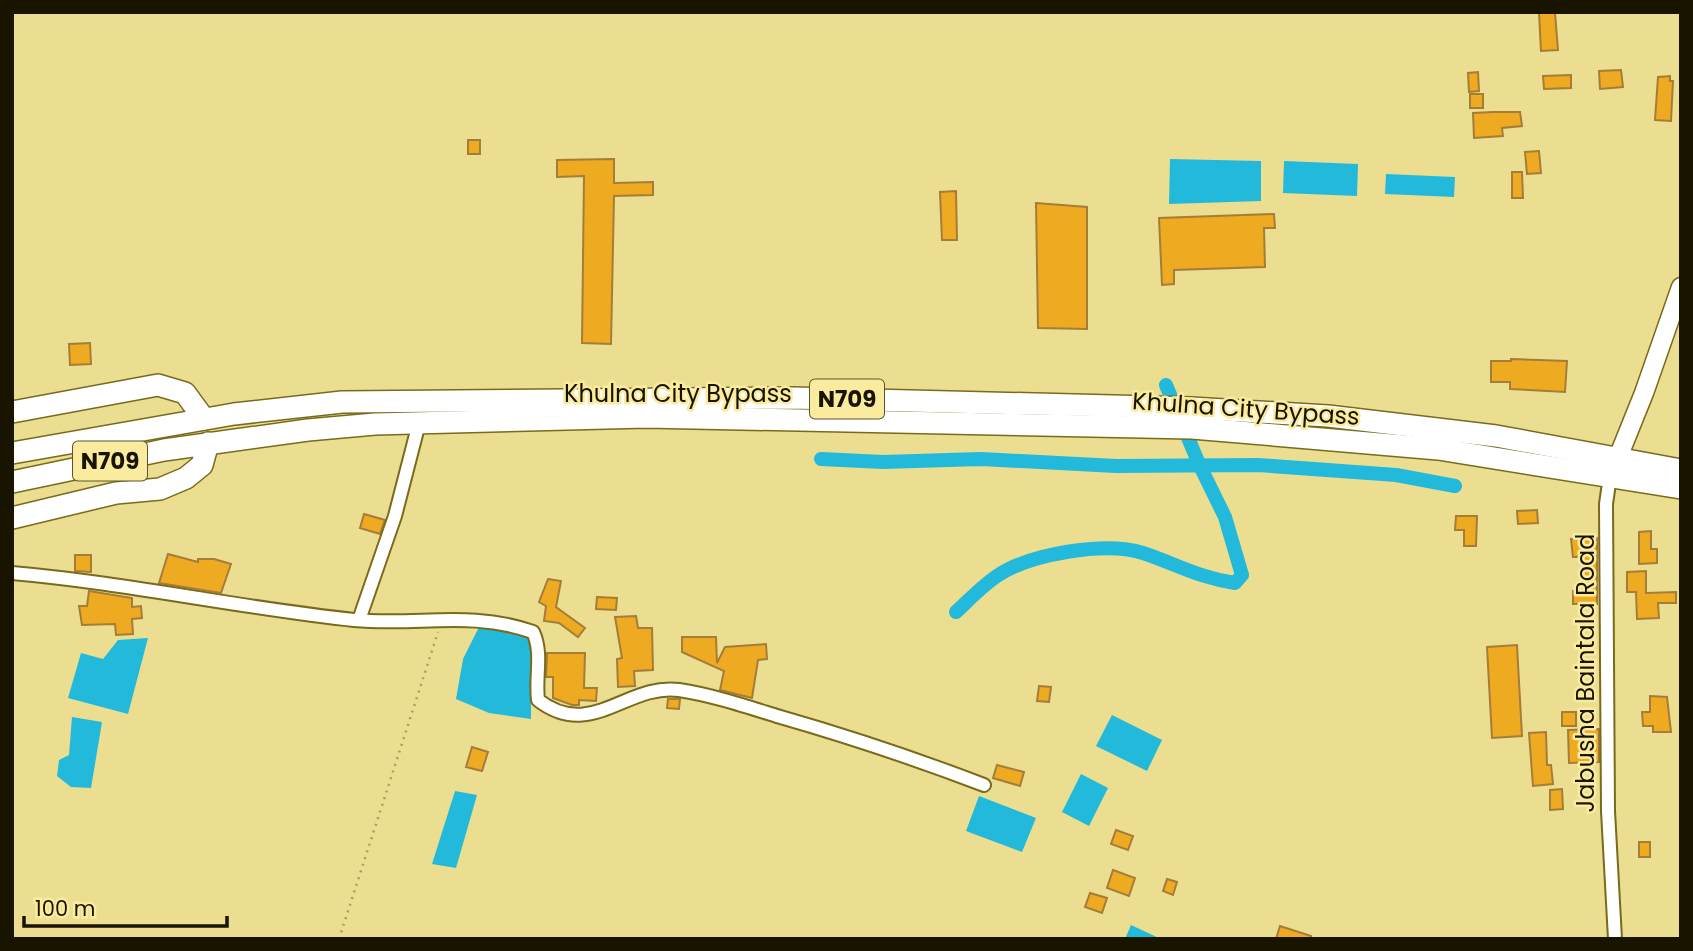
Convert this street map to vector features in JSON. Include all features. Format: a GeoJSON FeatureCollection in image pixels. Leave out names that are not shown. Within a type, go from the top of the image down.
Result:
{"type":"FeatureCollection","features":[{"type":"Feature","properties":{"kind":"highway"},"geometry":{"type":"LineString","coordinates":[[12,412],[158,385],[185,393],[204,419]]}},
{"type":"Feature","properties":{"kind":"highway","name":"Khulna City Bypass"},"geometry":{"type":"LineString","coordinates":[[12,453],[204,419],[342,402],[793,398],[1191,408],[1328,416],[1496,436],[1681,488]]}},
{"type":"Feature","properties":{"kind":"highway","name":"Khulna City Bypass"},"geometry":{"type":"LineString","coordinates":[[12,482],[208,443],[308,430],[646,417],[1192,428],[1614,467],[1681,470]]}},
{"type":"Feature","properties":{"kind":"highway"},"geometry":{"type":"LineString","coordinates":[[12,518],[116,493],[160,489],[186,478],[202,465],[208,443]]}},
{"type":"Feature","properties":{"kind":"main road"},"geometry":{"type":"LineString","coordinates":[[1614,467],[1681,287]]}},
{"type":"Feature","properties":{"kind":"street"},"geometry":{"type":"LineString","coordinates":[[359,620],[396,516],[419,424]]}},
{"type":"Feature","properties":{"kind":"street","name":"Jabusha Baintala Road"},"geometry":{"type":"LineString","coordinates":[[1614,467],[1606,504],[1609,871],[1615,939]]}},
{"type":"Feature","properties":{"kind":"street"},"geometry":{"type":"LineString","coordinates":[[12,573],[101,581],[204,601],[359,620],[482,619],[533,632],[540,646],[536,678],[538,700],[554,713],[583,716],[649,693],[676,690],[818,727],[984,785]]}},
{"type":"Feature","properties":{"kind":"path"},"geometry":{"type":"LineString","coordinates":[[339,939],[442,620]]}},
{"type":"Feature","properties":{"kind":"water"},"geometry":{"type":"Polygon","coordinates":[[[1170,159],[1261,161],[1261,201],[1169,204],[1170,159]]]}},
{"type":"Feature","properties":{"kind":"water"},"geometry":{"type":"Polygon","coordinates":[[[1284,161],[1358,164],[1357,196],[1283,193],[1284,161]]]}},
{"type":"Feature","properties":{"kind":"water"},"geometry":{"type":"Polygon","coordinates":[[[1386,174],[1455,177],[1454,197],[1385,194],[1386,174]]]}},
{"type":"Feature","properties":{"kind":"water"},"geometry":{"type":"Polygon","coordinates":[[[479,627],[527,634],[536,648],[531,673],[531,719],[489,713],[456,699],[463,659],[479,627]]]}},
{"type":"Feature","properties":{"kind":"water"},"geometry":{"type":"Polygon","coordinates":[[[148,638],[128,714],[68,698],[81,653],[103,659],[118,640],[148,638]]]}},
{"type":"Feature","properties":{"kind":"water"},"geometry":{"type":"Polygon","coordinates":[[[1112,715],[1162,740],[1147,771],[1096,746],[1112,715]]]}},
{"type":"Feature","properties":{"kind":"water"},"geometry":{"type":"Polygon","coordinates":[[[72,717],[102,722],[91,788],[71,787],[57,776],[59,760],[69,755],[72,717]]]}},
{"type":"Feature","properties":{"kind":"water"},"geometry":{"type":"Polygon","coordinates":[[[1081,774],[1108,788],[1089,826],[1062,812],[1081,774]]]}},
{"type":"Feature","properties":{"kind":"water"},"geometry":{"type":"Polygon","coordinates":[[[455,791],[477,795],[456,868],[432,864],[455,791]]]}},
{"type":"Feature","properties":{"kind":"water"},"geometry":{"type":"Polygon","coordinates":[[[979,796],[1036,818],[1022,852],[966,831],[979,796]]]}},
{"type":"Feature","properties":{"kind":"water"},"geometry":{"type":"Polygon","coordinates":[[[1131,925],[1161,939],[1125,939],[1131,925]]]}},
{"type":"Feature","properties":{"kind":"building"},"geometry":{"type":"Polygon","coordinates":[[[1539,13],[1555,13],[1558,50],[1541,51],[1539,13]]]}},
{"type":"Feature","properties":{"kind":"building"},"geometry":{"type":"Polygon","coordinates":[[[1621,70],[1623,87],[1600,89],[1599,71],[1621,70]]]}},
{"type":"Feature","properties":{"kind":"building"},"geometry":{"type":"Polygon","coordinates":[[[1478,72],[1479,91],[1469,92],[1468,73],[1478,72]]]}},
{"type":"Feature","properties":{"kind":"building"},"geometry":{"type":"Polygon","coordinates":[[[1571,75],[1571,88],[1544,89],[1543,76],[1571,75]]]}},
{"type":"Feature","properties":{"kind":"building"},"geometry":{"type":"Polygon","coordinates":[[[1670,76],[1670,81],[1673,81],[1671,121],[1655,120],[1658,77],[1670,76]]]}},
{"type":"Feature","properties":{"kind":"building"},"geometry":{"type":"Polygon","coordinates":[[[1470,94],[1483,94],[1483,108],[1470,108],[1470,94]]]}},
{"type":"Feature","properties":{"kind":"building"},"geometry":{"type":"Polygon","coordinates":[[[1520,112],[1522,126],[1502,128],[1503,136],[1474,138],[1473,113],[1520,112]]]}},
{"type":"Feature","properties":{"kind":"building"},"geometry":{"type":"Polygon","coordinates":[[[468,140],[480,140],[480,154],[468,154],[468,140]]]}},
{"type":"Feature","properties":{"kind":"building"},"geometry":{"type":"Polygon","coordinates":[[[1539,151],[1541,173],[1527,174],[1525,152],[1539,151]]]}},
{"type":"Feature","properties":{"kind":"building"},"geometry":{"type":"Polygon","coordinates":[[[614,159],[614,183],[653,182],[653,195],[614,196],[611,344],[582,343],[584,176],[557,177],[557,160],[614,159]]]}},
{"type":"Feature","properties":{"kind":"building"},"geometry":{"type":"Polygon","coordinates":[[[1512,172],[1522,172],[1523,198],[1512,198],[1512,172]]]}},
{"type":"Feature","properties":{"kind":"building"},"geometry":{"type":"Polygon","coordinates":[[[956,191],[957,240],[942,240],[940,192],[956,191]]]}},
{"type":"Feature","properties":{"kind":"building"},"geometry":{"type":"Polygon","coordinates":[[[1036,203],[1087,207],[1087,329],[1038,328],[1036,203]]]}},
{"type":"Feature","properties":{"kind":"building"},"geometry":{"type":"Polygon","coordinates":[[[1274,214],[1275,228],[1264,228],[1265,267],[1174,270],[1174,284],[1162,285],[1159,218],[1274,214]]]}},
{"type":"Feature","properties":{"kind":"building"},"geometry":{"type":"Polygon","coordinates":[[[90,343],[91,364],[70,365],[69,344],[90,343]]]}},
{"type":"Feature","properties":{"kind":"building"},"geometry":{"type":"Polygon","coordinates":[[[1491,361],[1567,361],[1565,392],[1510,389],[1510,382],[1491,382],[1491,361]]]}},
{"type":"Feature","properties":{"kind":"building"},"geometry":{"type":"Polygon","coordinates":[[[1537,510],[1538,523],[1518,524],[1517,511],[1537,510]]]}},
{"type":"Feature","properties":{"kind":"building"},"geometry":{"type":"Polygon","coordinates":[[[364,514],[385,520],[380,534],[360,528],[364,514]]]}},
{"type":"Feature","properties":{"kind":"building"},"geometry":{"type":"Polygon","coordinates":[[[1456,516],[1477,516],[1476,546],[1464,546],[1464,530],[1455,530],[1456,516]]]}},
{"type":"Feature","properties":{"kind":"building"},"geometry":{"type":"Polygon","coordinates":[[[1651,531],[1651,549],[1657,549],[1657,563],[1639,564],[1639,532],[1651,531]]]}},
{"type":"Feature","properties":{"kind":"building"},"geometry":{"type":"Polygon","coordinates":[[[1597,538],[1597,604],[1573,604],[1573,591],[1584,591],[1582,557],[1573,557],[1571,539],[1597,538]]]}},
{"type":"Feature","properties":{"kind":"building"},"geometry":{"type":"Polygon","coordinates":[[[168,554],[198,562],[198,559],[214,559],[231,564],[221,593],[159,583],[168,554]]]}},
{"type":"Feature","properties":{"kind":"building"},"geometry":{"type":"Polygon","coordinates":[[[75,555],[91,555],[91,572],[75,571],[75,555]]]}},
{"type":"Feature","properties":{"kind":"building"},"geometry":{"type":"Polygon","coordinates":[[[1646,571],[1646,593],[1676,592],[1676,603],[1658,603],[1659,618],[1637,619],[1636,592],[1627,592],[1627,572],[1646,571]]]}},
{"type":"Feature","properties":{"kind":"building"},"geometry":{"type":"Polygon","coordinates":[[[548,579],[561,581],[556,607],[585,628],[578,637],[559,623],[544,621],[546,606],[539,602],[548,579]]]}},
{"type":"Feature","properties":{"kind":"building"},"geometry":{"type":"Polygon","coordinates":[[[89,591],[132,598],[132,607],[141,606],[142,618],[132,619],[133,634],[116,635],[115,624],[82,625],[79,606],[87,606],[89,591]]]}},
{"type":"Feature","properties":{"kind":"building"},"geometry":{"type":"Polygon","coordinates":[[[597,597],[617,598],[616,610],[596,609],[597,597]]]}},
{"type":"Feature","properties":{"kind":"building"},"geometry":{"type":"Polygon","coordinates":[[[636,616],[638,628],[652,628],[653,670],[634,671],[635,686],[618,687],[617,659],[622,658],[615,617],[636,616]]]}},
{"type":"Feature","properties":{"kind":"building"},"geometry":{"type":"Polygon","coordinates":[[[682,637],[716,637],[717,663],[725,647],[766,644],[767,659],[758,660],[752,698],[720,690],[724,671],[682,652],[682,637]]]}},
{"type":"Feature","properties":{"kind":"building"},"geometry":{"type":"Polygon","coordinates":[[[1517,645],[1522,736],[1492,738],[1487,647],[1517,645]]]}},
{"type":"Feature","properties":{"kind":"building"},"geometry":{"type":"Polygon","coordinates":[[[547,653],[585,653],[584,688],[597,688],[596,701],[579,700],[579,705],[572,705],[553,698],[553,677],[546,677],[547,653]]]}},
{"type":"Feature","properties":{"kind":"building"},"geometry":{"type":"Polygon","coordinates":[[[1039,686],[1051,687],[1049,702],[1037,701],[1039,686]]]}},
{"type":"Feature","properties":{"kind":"building"},"geometry":{"type":"Polygon","coordinates":[[[1650,696],[1667,697],[1671,732],[1653,732],[1653,726],[1643,726],[1642,712],[1650,712],[1650,696]]]}},
{"type":"Feature","properties":{"kind":"building"},"geometry":{"type":"Polygon","coordinates":[[[668,699],[680,699],[679,709],[667,708],[668,699]]]}},
{"type":"Feature","properties":{"kind":"building"},"geometry":{"type":"Polygon","coordinates":[[[1562,712],[1576,712],[1576,726],[1562,726],[1562,712]]]}},
{"type":"Feature","properties":{"kind":"building"},"geometry":{"type":"Polygon","coordinates":[[[1599,729],[1599,762],[1569,763],[1568,730],[1599,729]]]}},
{"type":"Feature","properties":{"kind":"building"},"geometry":{"type":"Polygon","coordinates":[[[1546,732],[1547,765],[1551,765],[1553,784],[1533,786],[1529,733],[1546,732]]]}},
{"type":"Feature","properties":{"kind":"building"},"geometry":{"type":"Polygon","coordinates":[[[472,747],[488,752],[482,771],[466,767],[472,747]]]}},
{"type":"Feature","properties":{"kind":"building"},"geometry":{"type":"Polygon","coordinates":[[[997,765],[1024,772],[1020,786],[993,778],[997,765]]]}},
{"type":"Feature","properties":{"kind":"building"},"geometry":{"type":"Polygon","coordinates":[[[1562,789],[1563,809],[1550,810],[1550,790],[1562,789]]]}},
{"type":"Feature","properties":{"kind":"building"},"geometry":{"type":"Polygon","coordinates":[[[1116,830],[1133,836],[1128,850],[1111,844],[1116,830]]]}},
{"type":"Feature","properties":{"kind":"building"},"geometry":{"type":"Polygon","coordinates":[[[1639,842],[1650,842],[1650,857],[1639,857],[1639,842]]]}},
{"type":"Feature","properties":{"kind":"building"},"geometry":{"type":"Polygon","coordinates":[[[1113,870],[1135,878],[1129,896],[1107,888],[1113,870]]]}},
{"type":"Feature","properties":{"kind":"building"},"geometry":{"type":"Polygon","coordinates":[[[1167,879],[1177,882],[1173,895],[1163,891],[1167,879]]]}},
{"type":"Feature","properties":{"kind":"building"},"geometry":{"type":"Polygon","coordinates":[[[1090,893],[1107,898],[1102,913],[1085,907],[1090,893]]]}},
{"type":"Feature","properties":{"kind":"building"},"geometry":{"type":"Polygon","coordinates":[[[1280,926],[1311,936],[1311,939],[1276,939],[1280,926]]]}},
{"type":"Feature","properties":{"kind":"waterway"},"geometry":{"type":"LineString","coordinates":[[956,612],[986,584],[1011,568],[1047,556],[1089,549],[1109,548],[1143,553],[1199,574],[1235,583],[1242,575],[1225,517],[1199,464],[1166,385]]}},
{"type":"Feature","properties":{"kind":"waterway"},"geometry":{"type":"LineString","coordinates":[[821,459],[883,462],[981,459],[1116,466],[1258,465],[1396,475],[1455,486]]}}]}
